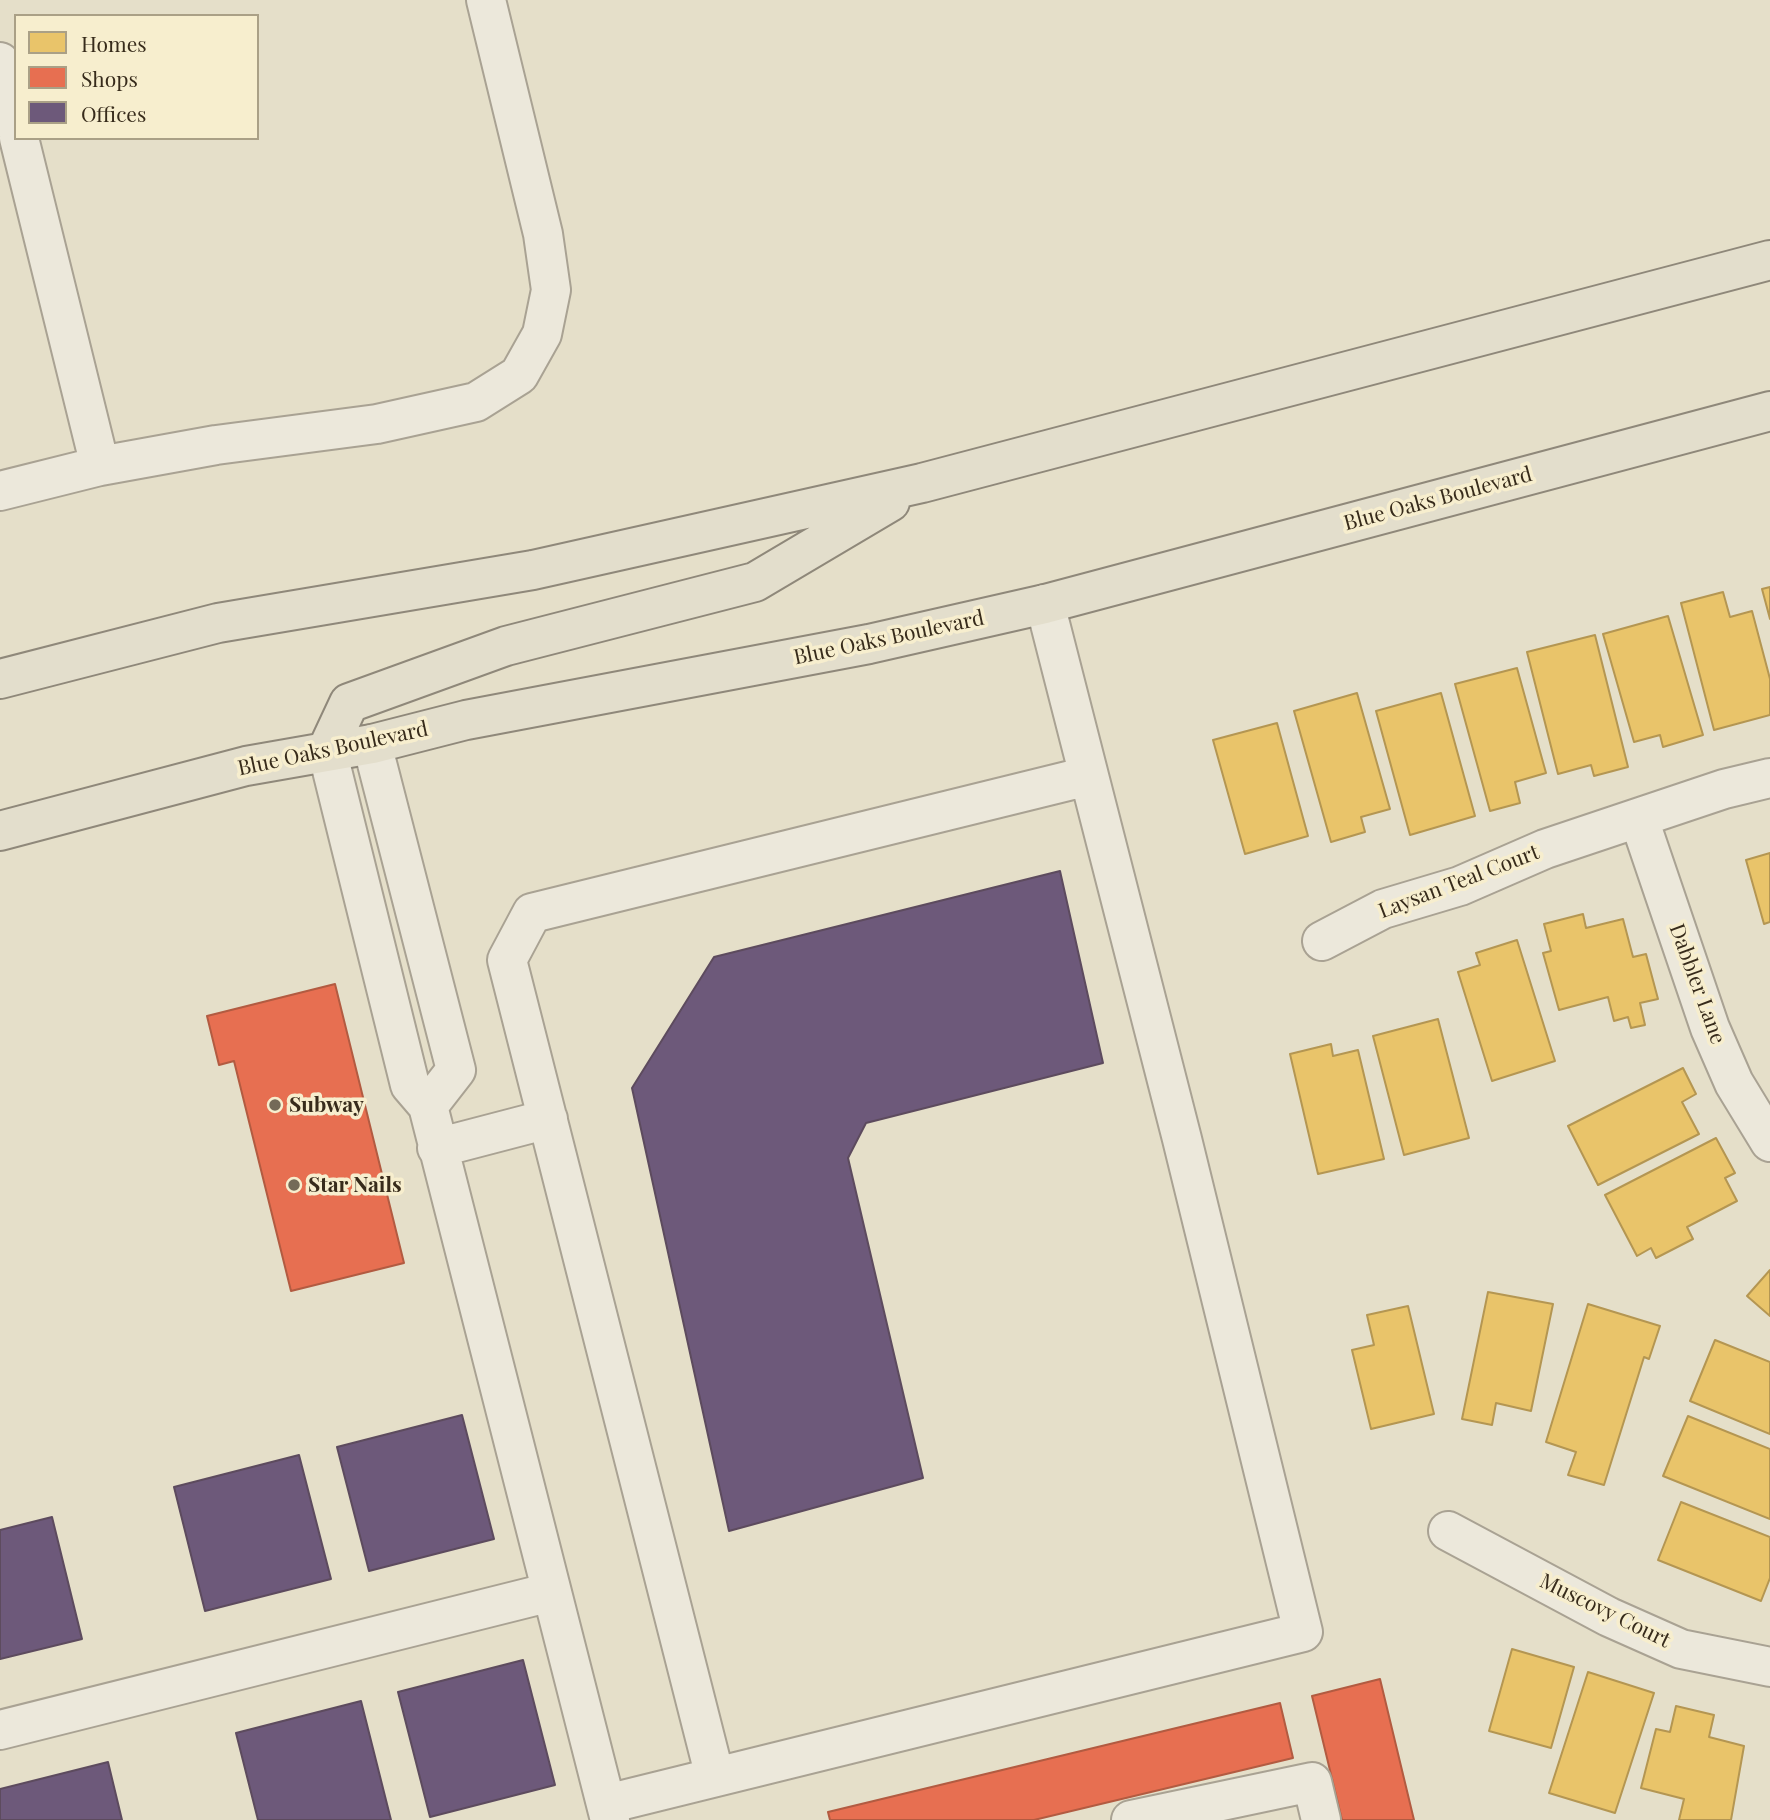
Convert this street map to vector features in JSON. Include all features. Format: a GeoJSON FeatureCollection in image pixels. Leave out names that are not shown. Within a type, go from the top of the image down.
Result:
{"type":"FeatureCollection","features":[{"type":"Feature","properties":{"kind":"main road"},"geometry":{"type":"LineString","coordinates":[[0,679],[218,623],[533,570],[922,483],[1770,260]]}},
{"type":"Feature","properties":{"kind":"main road","name":"Blue Oaks Boulevard"},"geometry":{"type":"LineString","coordinates":[[0,831],[246,766],[372,744],[466,720],[869,644],[1045,604],[1770,411]]}},
{"type":"Feature","properties":{"kind":"main road"},"geometry":{"type":"LineString","coordinates":[[327,750],[349,703],[506,646],[755,582],[922,483]]}},
{"type":"Feature","properties":{"kind":"street"},"geometry":{"type":"LineString","coordinates":[[0,491],[100,466],[216,445],[377,424],[476,402],[519,375],[542,334],[551,290],[542,234],[486,0]]}},
{"type":"Feature","properties":{"kind":"street"},"geometry":{"type":"LineString","coordinates":[[0,62],[14,118]]}},
{"type":"Feature","properties":{"kind":"street"},"geometry":{"type":"LineString","coordinates":[[19,140],[100,466]]}},
{"type":"Feature","properties":{"kind":"street"},"geometry":{"type":"LineString","coordinates":[[327,750],[410,1085],[428,1106],[609,1812],[715,1777],[1303,1632],[1182,1139],[1045,604]]}},
{"type":"Feature","properties":{"kind":"street"},"geometry":{"type":"LineString","coordinates":[[372,744],[456,1070],[428,1106]]}},
{"type":"Feature","properties":{"kind":"street"},"geometry":{"type":"LineString","coordinates":[[715,1777],[507,960],[533,913],[1087,776]]}},
{"type":"Feature","properties":{"kind":"street","name":"Laysan Teal Court"},"geometry":{"type":"LineString","coordinates":[[1322,941],[1383,909],[1460,886],[1545,849],[1724,789],[1770,778]]}},
{"type":"Feature","properties":{"kind":"street","name":"Dabbler Lane"},"geometry":{"type":"LineString","coordinates":[[1639,819],[1710,1028],[1734,1083],[1770,1142]]}},
{"type":"Feature","properties":{"kind":"street"},"geometry":{"type":"LineString","coordinates":[[437,1148],[548,1119]]}},
{"type":"Feature","properties":{"kind":"street","name":"Muscovy Court"},"geometry":{"type":"LineString","coordinates":[[1448,1531],[1609,1617],[1681,1648],[1770,1667]]}},
{"type":"Feature","properties":{"kind":"street"},"geometry":{"type":"LineString","coordinates":[[0,1730],[551,1592]]}},
{"type":"Feature","properties":{"kind":"street"},"geometry":{"type":"LineString","coordinates":[[1131,1820],[1312,1782],[1321,1820]]}},
{"type":"Feature","properties":{"kind":"building: Homes"},"geometry":{"type":"Polygon","coordinates":[[[1770,587],[1770,619],[1762,589],[1770,587]]]}},
{"type":"Feature","properties":{"kind":"building: Homes"},"geometry":{"type":"Polygon","coordinates":[[[1723,592],[1730,617],[1752,611],[1770,679],[1770,715],[1714,730],[1681,603],[1723,592]]]}},
{"type":"Feature","properties":{"kind":"building: Homes"},"geometry":{"type":"Polygon","coordinates":[[[1668,616],[1703,735],[1663,747],[1660,735],[1634,742],[1603,634],[1668,616]]]}},
{"type":"Feature","properties":{"kind":"building: Homes"},"geometry":{"type":"Polygon","coordinates":[[[1595,635],[1628,767],[1594,776],[1591,765],[1558,774],[1527,652],[1595,635]]]}},
{"type":"Feature","properties":{"kind":"building: Homes"},"geometry":{"type":"Polygon","coordinates":[[[1517,668],[1546,773],[1515,782],[1520,803],[1490,811],[1455,684],[1517,668]]]}},
{"type":"Feature","properties":{"kind":"building: Homes"},"geometry":{"type":"Polygon","coordinates":[[[1357,693],[1390,809],[1361,817],[1365,832],[1331,842],[1294,711],[1357,693]]]}},
{"type":"Feature","properties":{"kind":"building: Homes"},"geometry":{"type":"Polygon","coordinates":[[[1441,693],[1475,816],[1410,835],[1376,711],[1441,693]]]}},
{"type":"Feature","properties":{"kind":"building: Homes"},"geometry":{"type":"Polygon","coordinates":[[[1277,723],[1308,836],[1245,854],[1213,740],[1277,723]]]}},
{"type":"Feature","properties":{"kind":"building: Homes"},"geometry":{"type":"Polygon","coordinates":[[[1770,853],[1770,922],[1764,924],[1746,860],[1770,853]]]}},
{"type":"Feature","properties":{"kind":"building: Homes"},"geometry":{"type":"Polygon","coordinates":[[[1583,914],[1586,928],[1623,919],[1633,957],[1646,954],[1658,999],[1640,1003],[1645,1025],[1631,1028],[1628,1017],[1614,1021],[1608,997],[1559,1010],[1543,953],[1551,951],[1544,924],[1583,914]]]}},
{"type":"Feature","properties":{"kind":"building: Homes"},"geometry":{"type":"Polygon","coordinates":[[[1517,940],[1555,1061],[1492,1081],[1458,972],[1480,965],[1476,953],[1517,940]]]}},
{"type":"Feature","properties":{"kind":"building: Homes"},"geometry":{"type":"Polygon","coordinates":[[[1438,1019],[1469,1138],[1404,1155],[1373,1036],[1438,1019]]]}},
{"type":"Feature","properties":{"kind":"building: Homes"},"geometry":{"type":"Polygon","coordinates":[[[1331,1044],[1333,1056],[1358,1050],[1384,1159],[1318,1174],[1290,1054],[1331,1044]]]}},
{"type":"Feature","properties":{"kind":"building: Homes"},"geometry":{"type":"Polygon","coordinates":[[[1683,1068],[1696,1094],[1682,1102],[1699,1134],[1598,1185],[1568,1126],[1683,1068]]]}},
{"type":"Feature","properties":{"kind":"building: Homes"},"geometry":{"type":"Polygon","coordinates":[[[1716,1138],[1735,1173],[1725,1178],[1737,1201],[1687,1227],[1693,1239],[1656,1258],[1651,1248],[1637,1256],[1605,1195],[1716,1138]]]}},
{"type":"Feature","properties":{"kind":"building: Homes"},"geometry":{"type":"Polygon","coordinates":[[[1770,1270],[1770,1316],[1747,1296],[1770,1270]]]}},
{"type":"Feature","properties":{"kind":"building: Homes"},"geometry":{"type":"Polygon","coordinates":[[[1488,1292],[1553,1304],[1531,1411],[1496,1403],[1492,1425],[1462,1419],[1488,1292]]]}},
{"type":"Feature","properties":{"kind":"building: Homes"},"geometry":{"type":"Polygon","coordinates":[[[1588,1304],[1660,1326],[1649,1359],[1644,1357],[1604,1485],[1568,1475],[1576,1452],[1546,1442],[1588,1304]]]}},
{"type":"Feature","properties":{"kind":"building: Homes"},"geometry":{"type":"Polygon","coordinates":[[[1408,1306],[1434,1414],[1371,1429],[1352,1350],[1374,1345],[1367,1315],[1408,1306]]]}},
{"type":"Feature","properties":{"kind":"building: Homes"},"geometry":{"type":"Polygon","coordinates":[[[1715,1340],[1770,1362],[1770,1434],[1690,1401],[1715,1340]]]}},
{"type":"Feature","properties":{"kind":"building: Homes"},"geometry":{"type":"Polygon","coordinates":[[[1688,1416],[1770,1449],[1770,1519],[1663,1476],[1688,1416]]]}},
{"type":"Feature","properties":{"kind":"building: Homes"},"geometry":{"type":"Polygon","coordinates":[[[1681,1502],[1770,1537],[1770,1578],[1761,1601],[1658,1560],[1681,1502]]]}},
{"type":"Feature","properties":{"kind":"building: Homes"},"geometry":{"type":"Polygon","coordinates":[[[1512,1649],[1574,1667],[1551,1748],[1489,1731],[1512,1649]]]}},
{"type":"Feature","properties":{"kind":"building: Homes"},"geometry":{"type":"Polygon","coordinates":[[[1588,1672],[1654,1693],[1615,1813],[1549,1793],[1588,1672]]]}},
{"type":"Feature","properties":{"kind":"building: Homes"},"geometry":{"type":"Polygon","coordinates":[[[1676,1706],[1714,1715],[1709,1737],[1744,1746],[1731,1820],[1679,1820],[1684,1799],[1641,1788],[1656,1729],[1670,1732],[1676,1706]]]}},
{"type":"Feature","properties":{"kind":"building: Shops"},"geometry":{"type":"Polygon","coordinates":[[[335,984],[404,1263],[291,1291],[234,1061],[219,1065],[207,1016],[335,984]]]}},
{"type":"Feature","properties":{"kind":"building: Shops"},"geometry":{"type":"Polygon","coordinates":[[[1380,1679],[1414,1820],[1342,1820],[1312,1696],[1380,1679]]]}},
{"type":"Feature","properties":{"kind":"building: Shops"},"geometry":{"type":"Polygon","coordinates":[[[1280,1703],[1293,1758],[1034,1820],[830,1820],[828,1812],[1280,1703]]]}},
{"type":"Feature","properties":{"kind":"building: Offices"},"geometry":{"type":"Polygon","coordinates":[[[1060,871],[1103,1063],[866,1123],[848,1158],[923,1478],[729,1531],[632,1088],[714,957],[1060,871]]]}},
{"type":"Feature","properties":{"kind":"building: Offices"},"geometry":{"type":"Polygon","coordinates":[[[462,1415],[494,1539],[369,1571],[337,1447],[462,1415]]]}},
{"type":"Feature","properties":{"kind":"building: Offices"},"geometry":{"type":"Polygon","coordinates":[[[299,1455],[331,1579],[205,1611],[174,1487],[299,1455]]]}},
{"type":"Feature","properties":{"kind":"building: Offices"},"geometry":{"type":"Polygon","coordinates":[[[52,1517],[82,1639],[0,1659],[0,1530],[52,1517]]]}},
{"type":"Feature","properties":{"kind":"building: Offices"},"geometry":{"type":"Polygon","coordinates":[[[523,1660],[555,1785],[430,1817],[398,1692],[523,1660]]]}},
{"type":"Feature","properties":{"kind":"building: Offices"},"geometry":{"type":"Polygon","coordinates":[[[361,1701],[391,1820],[258,1820],[236,1733],[361,1701]]]}},
{"type":"Feature","properties":{"kind":"building: Offices"},"geometry":{"type":"Polygon","coordinates":[[[108,1762],[122,1820],[0,1820],[0,1789],[108,1762]]]}},
{"type":"Feature","properties":{"kind":"place","name":"Subway"},"geometry":{"type":"Point","coordinates":[275,1105]}},
{"type":"Feature","properties":{"kind":"place","name":"Star Nails"},"geometry":{"type":"Point","coordinates":[294,1185]}}]}
